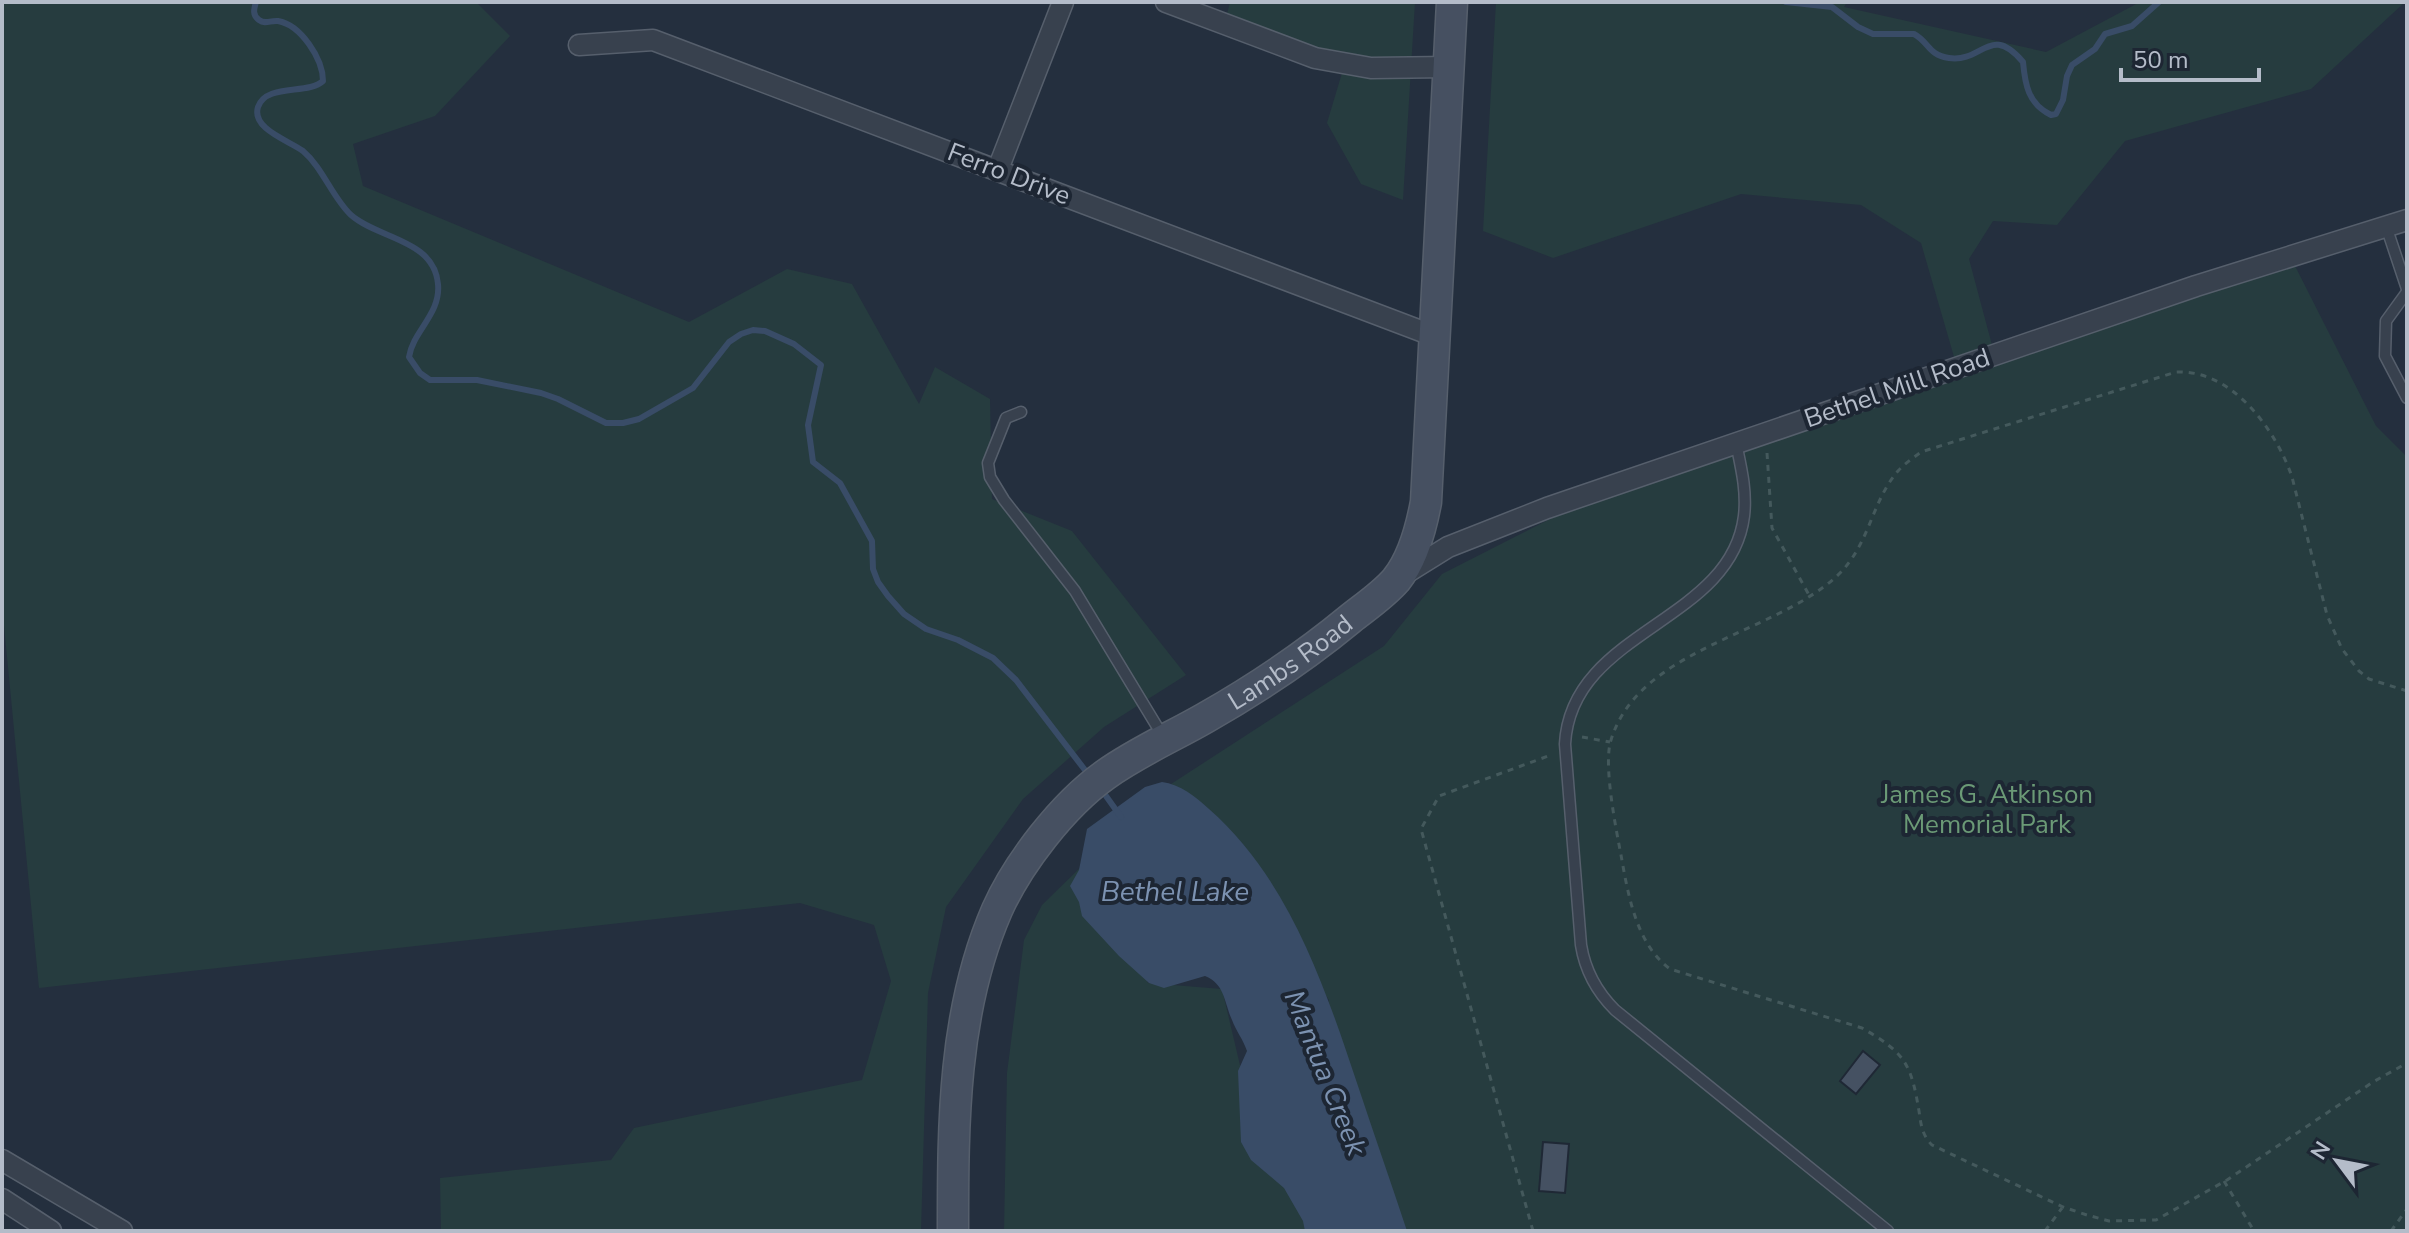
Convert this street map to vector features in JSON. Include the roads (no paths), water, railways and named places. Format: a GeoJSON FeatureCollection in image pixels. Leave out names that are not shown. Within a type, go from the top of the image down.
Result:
{"type":"FeatureCollection","features":[{"type":"Feature","properties":{"kind":"main road","name":"Lambs Road"},"geometry":{"type":"LineString","coordinates":[[953,1231],[953,1117],[965,1016],[979,959],[997,909],[1022,865],[1087,789],[1128,760],[1206,718],[1303,657],[1396,580],[1417,538],[1426,502],[1452,2]]}},
{"type":"Feature","properties":{"kind":"street"},"geometry":{"type":"LineString","coordinates":[[998,169],[1063,2]]}},
{"type":"Feature","properties":{"kind":"street"},"geometry":{"type":"LineString","coordinates":[[1166,2],[1315,58],[1383,69],[1449,67]]}},
{"type":"Feature","properties":{"kind":"street","name":"Ferro Drive"},"geometry":{"type":"LineString","coordinates":[[579,45],[653,40],[1434,336]]}},
{"type":"Feature","properties":{"kind":"street","name":"Bethel Mill Road"},"geometry":{"type":"LineString","coordinates":[[1396,580],[1448,547],[1485,531],[2196,286],[2407,220]]}},
{"type":"Feature","properties":{"kind":"street"},"geometry":{"type":"LineString","coordinates":[[2,1160],[122,1231]]}},
{"type":"Feature","properties":{"kind":"street"},"geometry":{"type":"LineString","coordinates":[[22,1171],[3,1200],[51,1231]]}},
{"type":"Feature","properties":{"kind":"lane"},"geometry":{"type":"LineString","coordinates":[[2386,226],[2407,290],[2386,321],[2385,356],[2407,398]]}},
{"type":"Feature","properties":{"kind":"lane"},"geometry":{"type":"LineString","coordinates":[[1021,412],[1006,418],[988,463],[990,477],[1004,500],[1075,591],[1165,739]]}},
{"type":"Feature","properties":{"kind":"lane"},"geometry":{"type":"LineString","coordinates":[[1736,443],[1743,476],[1744,518],[1730,557],[1701,590],[1598,669],[1575,701],[1566,728],[1583,959],[1600,992],[1622,1016],[1888,1231]]}},
{"type":"Feature","properties":{"kind":"water","name":"Bethel Lake"},"geometry":{"type":"Polygon","coordinates":[[[1162,782],[1181,788],[1209,809],[1237,837],[1283,901],[1332,1011],[1407,1231],[1305,1231],[1303,1221],[1284,1188],[1251,1160],[1241,1142],[1238,1071],[1247,1051],[1217,984],[1205,976],[1164,988],[1149,983],[1082,916],[1079,902],[1070,886],[1079,870],[1087,829],[1145,787],[1162,782]]]}},
{"type":"Feature","properties":{"kind":"waterway","name":"Mantua Creek"},"geometry":{"type":"LineString","coordinates":[[256,2],[254,14],[259,20],[287,24],[309,44],[319,63],[323,81],[308,88],[269,95],[258,107],[260,122],[310,158],[351,215],[416,249],[434,269],[438,295],[409,357],[420,373],[430,380],[477,380],[541,393],[606,423],[623,423],[639,419],[693,388],[729,342],[741,334],[753,330],[765,331],[794,344],[821,365],[808,425],[813,462],[840,483],[872,541],[873,569],[878,582],[904,614],[926,629],[958,640],[993,658],[1016,680],[1088,774]]}},
{"type":"Feature","properties":{"kind":"waterway"},"geometry":{"type":"LineString","coordinates":[[1786,2],[1832,7],[1858,27],[1873,34],[1914,34],[1937,54],[1949,58],[1961,58],[1994,45],[2002,46],[2023,62],[2027,86],[2033,99],[2051,115],[2056,114],[2063,100],[2072,65],[2095,49],[2105,34],[2132,26],[2159,2]]}},
{"type":"Feature","properties":{"kind":"waterway","name":"Mantua Creek"},"geometry":{"type":"LineString","coordinates":[[1106,796],[1121,817]]}},
{"type":"Feature","properties":{"kind":"park label","name":"James G. Atkinson Memorial Park"},"geometry":{"type":"Point","coordinates":[1987,809]}}]}
